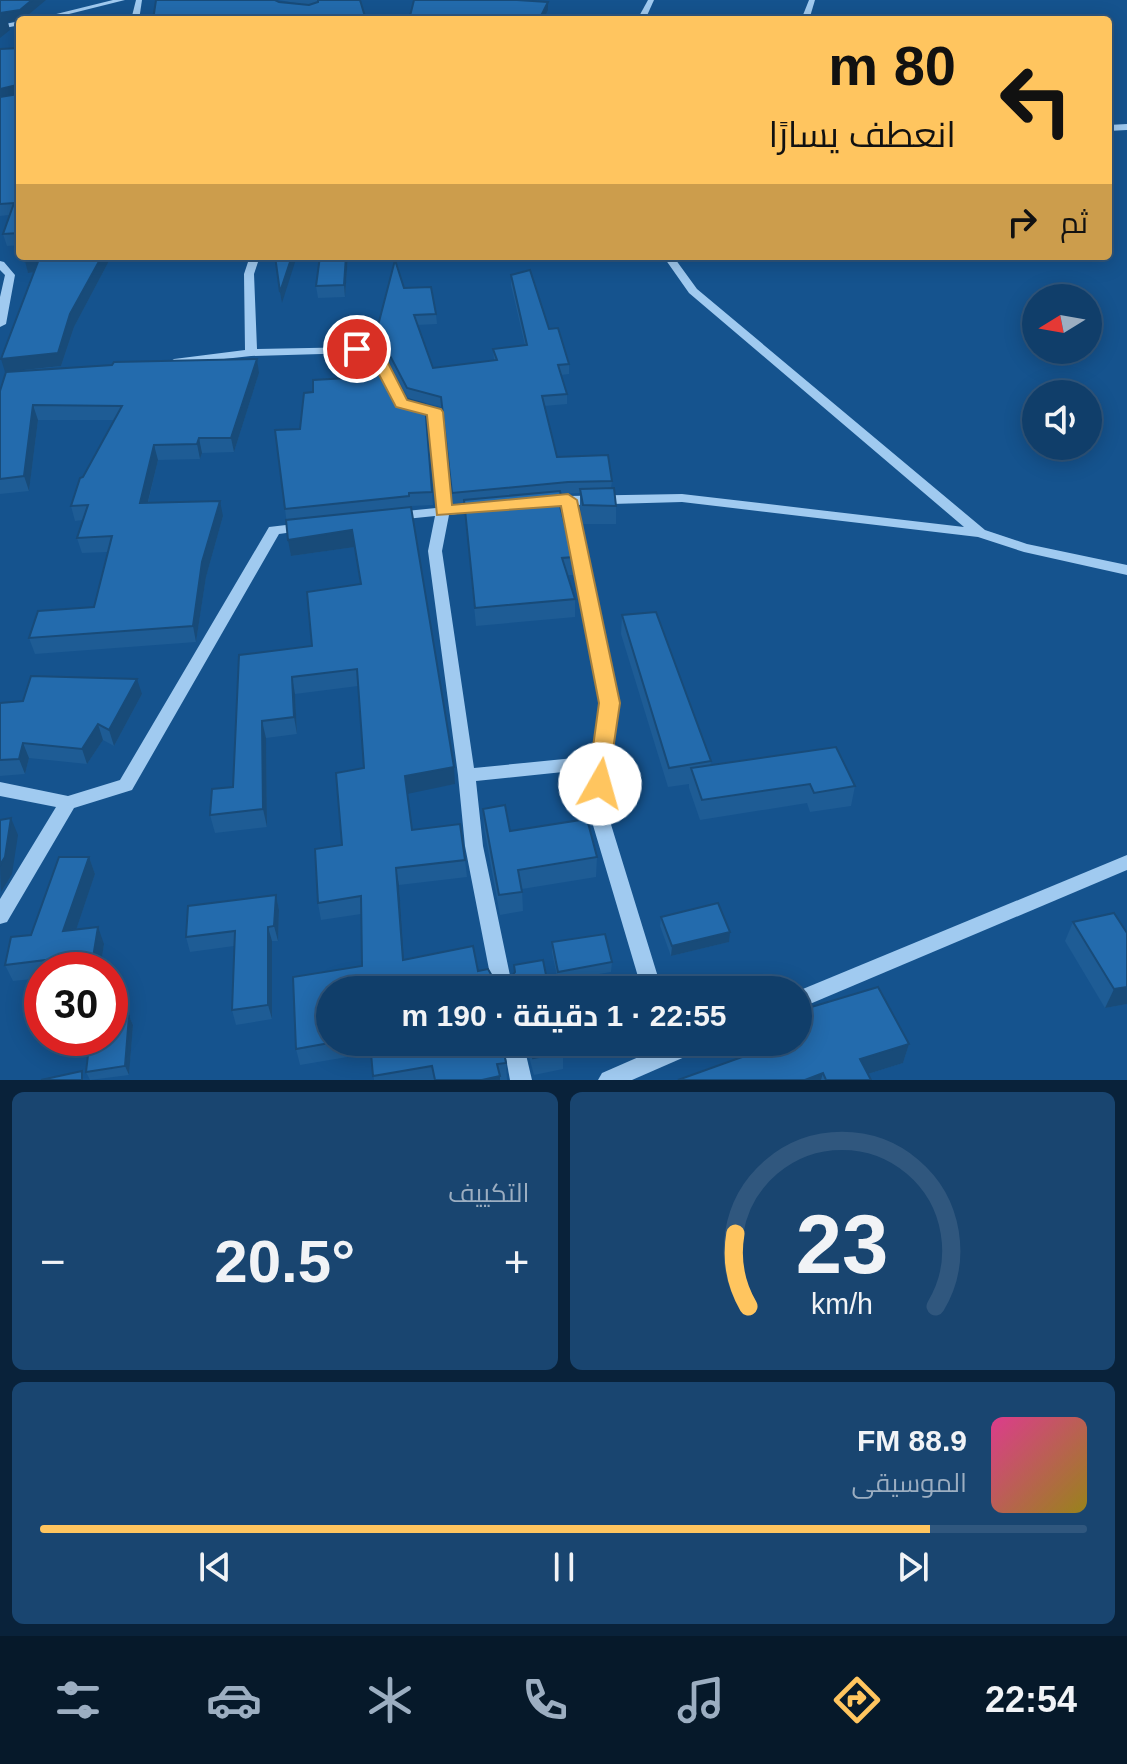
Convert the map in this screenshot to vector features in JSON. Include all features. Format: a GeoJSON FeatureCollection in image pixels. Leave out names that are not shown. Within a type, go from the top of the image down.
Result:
{"type":"FeatureCollection","features":[{"type":"Feature","properties":{"kind":"street"},"geometry":{"type":"LineString","coordinates":[[53,16],[122,0]]}},
{"type":"Feature","properties":{"kind":"street"},"geometry":{"type":"LineString","coordinates":[[251,353],[249,274],[254,260]]}},
{"type":"Feature","properties":{"kind":"street"},"geometry":{"type":"LineString","coordinates":[[671,260],[693,291],[980,533]]}},
{"type":"Feature","properties":{"kind":"street"},"geometry":{"type":"LineString","coordinates":[[0,264],[10,275],[0,324]]}},
{"type":"Feature","properties":{"kind":"street"},"geometry":{"type":"LineString","coordinates":[[164,364],[251,353],[357,349],[380,362],[401,403],[435,412],[443,511],[435,551],[474,846],[500,976]]}},
{"type":"Feature","properties":{"kind":"street"},"geometry":{"type":"LineString","coordinates":[[521,504],[682,498],[980,533],[1024,548],[1127,570]]}},
{"type":"Feature","properties":{"kind":"street"},"geometry":{"type":"LineString","coordinates":[[568,500],[609,703],[596,805],[648,976]]}},
{"type":"Feature","properties":{"kind":"street"},"geometry":{"type":"LineString","coordinates":[[382,518],[490,507]]}},
{"type":"Feature","properties":{"kind":"street"},"geometry":{"type":"LineString","coordinates":[[0,789],[68,803],[126,785],[274,530],[320,525]]}},
{"type":"Feature","properties":{"kind":"street"},"geometry":{"type":"LineString","coordinates":[[467,775],[603,762]]}},
{"type":"Feature","properties":{"kind":"street"},"geometry":{"type":"LineString","coordinates":[[0,916],[68,803]]}},
{"type":"Feature","properties":{"kind":"street"},"geometry":{"type":"LineString","coordinates":[[812,994],[1127,862]]}},
{"type":"Feature","properties":{"kind":"street"},"geometry":{"type":"LineString","coordinates":[[516,1056],[521,1080]]}},
{"type":"Feature","properties":{"kind":"street"},"geometry":{"type":"LineString","coordinates":[[609,1080],[653,1056]]}},
{"type":"Feature","properties":{"kind":"building"},"geometry":{"type":"Polygon","coordinates":[[[0,0],[32,0],[20,10],[0,13],[0,0]]]}},
{"type":"Feature","properties":{"kind":"building"},"geometry":{"type":"Polygon","coordinates":[[[156,0],[275,0],[309,5],[318,0],[360,0],[365,16],[154,16],[156,0]]]}},
{"type":"Feature","properties":{"kind":"building"},"geometry":{"type":"Polygon","coordinates":[[[414,0],[548,2],[541,16],[410,16],[414,0]]]}},
{"type":"Feature","properties":{"kind":"building"},"geometry":{"type":"Polygon","coordinates":[[[16,48],[16,85],[0,89],[0,49],[16,48]]]}},
{"type":"Feature","properties":{"kind":"building"},"geometry":{"type":"Polygon","coordinates":[[[16,94],[16,233],[3,234],[14,203],[0,204],[0,97],[16,94]]]}},
{"type":"Feature","properties":{"kind":"building"},"geometry":{"type":"Polygon","coordinates":[[[39,260],[100,260],[70,314],[58,353],[1,359],[39,260]]]}},
{"type":"Feature","properties":{"kind":"building"},"geometry":{"type":"Polygon","coordinates":[[[276,260],[291,260],[280,292],[276,260]]]}},
{"type":"Feature","properties":{"kind":"building"},"geometry":{"type":"Polygon","coordinates":[[[319,260],[346,260],[344,285],[316,286],[319,260]]]}},
{"type":"Feature","properties":{"kind":"building"},"geometry":{"type":"Polygon","coordinates":[[[395,260],[404,288],[431,287],[436,314],[414,315],[433,368],[497,360],[493,349],[527,345],[511,275],[530,270],[549,329],[558,328],[569,364],[558,365],[567,394],[542,396],[557,457],[608,455],[612,481],[452,493],[441,397],[407,388],[386,348],[374,341],[395,260]]]}},
{"type":"Feature","properties":{"kind":"building"},"geometry":{"type":"Polygon","coordinates":[[[370,354],[393,395],[425,404],[432,492],[285,509],[275,430],[300,429],[304,393],[313,392],[313,380],[365,377],[370,354]]]}},
{"type":"Feature","properties":{"kind":"building"},"geometry":{"type":"Polygon","coordinates":[[[257,359],[231,438],[199,438],[197,444],[154,445],[140,503],[220,501],[202,562],[193,626],[29,638],[38,611],[94,607],[112,536],[77,538],[88,505],[71,506],[80,478],[122,406],[33,405],[24,476],[0,479],[0,391],[6,372],[112,365],[114,362],[257,359]]]}},
{"type":"Feature","properties":{"kind":"building"},"geometry":{"type":"Polygon","coordinates":[[[614,488],[616,506],[583,505],[580,489],[614,488]]]}},
{"type":"Feature","properties":{"kind":"building"},"geometry":{"type":"Polygon","coordinates":[[[560,491],[563,506],[560,506],[573,557],[562,558],[575,599],[475,608],[464,500],[560,491]]]}},
{"type":"Feature","properties":{"kind":"building"},"geometry":{"type":"Polygon","coordinates":[[[411,507],[454,767],[405,776],[412,830],[460,824],[465,860],[396,868],[403,960],[473,946],[478,971],[488,969],[492,976],[316,976],[316,1045],[296,1049],[293,977],[362,966],[361,896],[318,903],[315,849],[342,845],[336,773],[364,768],[357,669],[292,677],[294,717],[262,721],[263,809],[210,815],[212,789],[233,787],[239,655],[312,646],[307,592],[361,584],[352,530],[288,540],[286,520],[411,507]]]}},
{"type":"Feature","properties":{"kind":"building"},"geometry":{"type":"Polygon","coordinates":[[[656,612],[711,761],[669,768],[622,615],[656,612]]]}},
{"type":"Feature","properties":{"kind":"building"},"geometry":{"type":"Polygon","coordinates":[[[31,676],[137,679],[109,730],[98,724],[82,749],[23,743],[19,759],[0,760],[0,703],[23,701],[31,676]]]}},
{"type":"Feature","properties":{"kind":"building"},"geometry":{"type":"Polygon","coordinates":[[[836,747],[855,786],[814,793],[810,784],[702,800],[691,768],[836,747]]]}},
{"type":"Feature","properties":{"kind":"building"},"geometry":{"type":"Polygon","coordinates":[[[505,805],[510,831],[587,819],[597,857],[518,870],[522,892],[499,895],[483,809],[505,805]]]}},
{"type":"Feature","properties":{"kind":"building"},"geometry":{"type":"Polygon","coordinates":[[[11,818],[5,857],[0,865],[0,820],[11,818]]]}},
{"type":"Feature","properties":{"kind":"building"},"geometry":{"type":"Polygon","coordinates":[[[59,857],[89,857],[63,931],[98,927],[94,952],[24,952],[24,963],[5,965],[11,937],[31,935],[59,857]]]}},
{"type":"Feature","properties":{"kind":"building"},"geometry":{"type":"Polygon","coordinates":[[[276,895],[274,926],[268,927],[268,1005],[232,1010],[235,931],[186,937],[188,906],[276,895]]]}},
{"type":"Feature","properties":{"kind":"building"},"geometry":{"type":"Polygon","coordinates":[[[718,903],[730,932],[672,946],[661,917],[718,903]]]}},
{"type":"Feature","properties":{"kind":"building"},"geometry":{"type":"Polygon","coordinates":[[[1114,913],[1127,933],[1127,987],[1114,989],[1073,922],[1114,913]]]}},
{"type":"Feature","properties":{"kind":"building"},"geometry":{"type":"Polygon","coordinates":[[[605,934],[612,962],[558,972],[552,942],[605,934]]]}},
{"type":"Feature","properties":{"kind":"building"},"geometry":{"type":"Polygon","coordinates":[[[543,960],[546,976],[512,976],[514,965],[543,960]]]}},
{"type":"Feature","properties":{"kind":"building"},"geometry":{"type":"Polygon","coordinates":[[[878,987],[909,1044],[860,1059],[871,1080],[826,1080],[823,1073],[805,1080],[678,1080],[745,1056],[812,1056],[812,1007],[878,987]]]}},
{"type":"Feature","properties":{"kind":"building"},"geometry":{"type":"Polygon","coordinates":[[[88,1056],[126,1056],[125,1066],[86,1072],[88,1056]]]}},
{"type":"Feature","properties":{"kind":"building"},"geometry":{"type":"Polygon","coordinates":[[[371,1056],[505,1056],[506,1063],[497,1064],[500,1076],[482,1080],[435,1080],[432,1066],[373,1076],[371,1056]]]}},
{"type":"Feature","properties":{"kind":"building"},"geometry":{"type":"Polygon","coordinates":[[[82,1071],[82,1080],[41,1080],[82,1071]]]}},
{"type":"Feature","properties":{"kind":"route"},"geometry":{"type":"LineString","coordinates":[[357,349],[380,362],[401,403],[435,412],[443,511],[568,500],[609,703],[600,784]]}}]}
